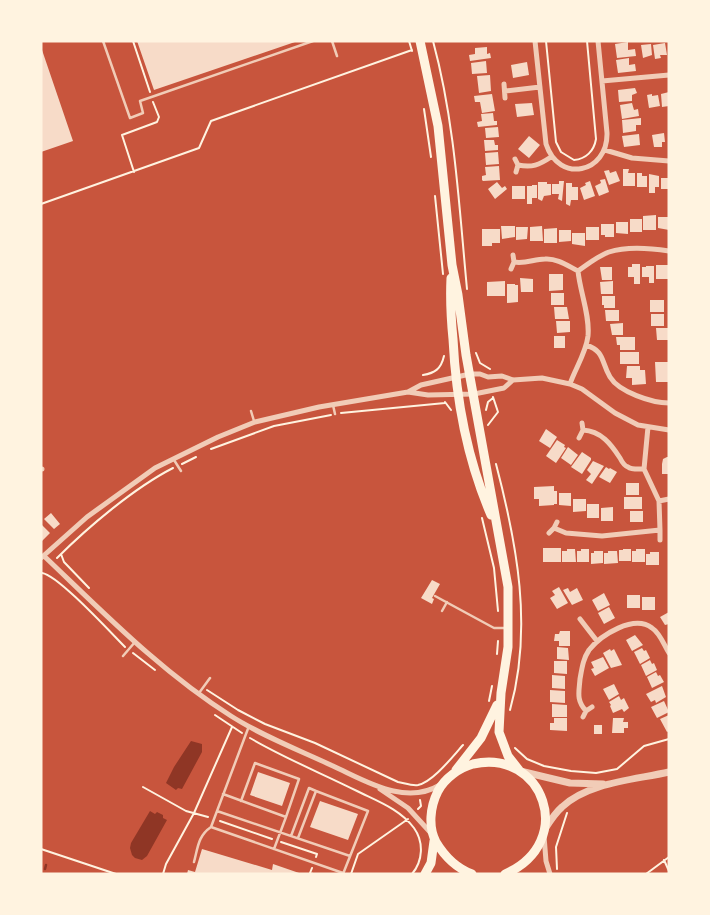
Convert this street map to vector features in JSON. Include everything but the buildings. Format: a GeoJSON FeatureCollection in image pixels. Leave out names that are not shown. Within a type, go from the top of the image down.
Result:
{"type":"FeatureCollection","features":[{"type":"Feature","properties":{"kind":"main road"},"geometry":{"type":"LineString","coordinates":[[420,41],[438,126],[452,265],[496,528],[508,586],[508,654],[498,714],[500,736],[508,756],[519,771],[532,782],[541,796],[546,812],[544,831],[538,847],[530,859],[518,868],[505,874]]}},
{"type":"Feature","properties":{"kind":"main road"},"geometry":{"type":"LineString","coordinates":[[452,265],[450,296],[455,376],[466,443],[496,528]]}},
{"type":"Feature","properties":{"kind":"main road"},"geometry":{"type":"LineString","coordinates":[[426,874],[431,863],[434,838],[431,817],[432,807],[440,788],[481,738],[494,713],[501,693]]}},
{"type":"Feature","properties":{"kind":"main road"},"geometry":{"type":"LineString","coordinates":[[449,778],[467,766],[484,762],[502,763],[519,771]]}},
{"type":"Feature","properties":{"kind":"main road"},"geometry":{"type":"LineString","coordinates":[[434,838],[443,854],[455,866],[472,874]]}},
{"type":"Feature","properties":{"kind":"street"},"geometry":{"type":"LineString","coordinates":[[535,41],[544,136],[551,157],[569,169],[581,169],[593,164],[605,150],[607,132],[598,41]]}},
{"type":"Feature","properties":{"kind":"street"},"geometry":{"type":"LineString","coordinates":[[602,82],[669,75]]}},
{"type":"Feature","properties":{"kind":"street"},"geometry":{"type":"LineString","coordinates":[[505,98],[504,88],[540,87]]}},
{"type":"Feature","properties":{"kind":"street"},"geometry":{"type":"LineString","coordinates":[[605,150],[632,158],[669,161]]}},
{"type":"Feature","properties":{"kind":"street"},"geometry":{"type":"LineString","coordinates":[[518,165],[526,167],[538,166],[551,157]]}},
{"type":"Feature","properties":{"kind":"street"},"geometry":{"type":"LineString","coordinates":[[515,159],[518,165],[516,172]]}},
{"type":"Feature","properties":{"kind":"street"},"geometry":{"type":"LineString","coordinates":[[578,271],[598,257],[617,250],[648,249],[669,251]]}},
{"type":"Feature","properties":{"kind":"street"},"geometry":{"type":"LineString","coordinates":[[511,270],[514,262],[513,256]]}},
{"type":"Feature","properties":{"kind":"street"},"geometry":{"type":"LineString","coordinates":[[514,262],[526,263],[542,259],[552,259],[578,271]]}},
{"type":"Feature","properties":{"kind":"street"},"geometry":{"type":"LineString","coordinates":[[570,384],[586,344],[588,327],[578,271]]}},
{"type":"Feature","properties":{"kind":"street"},"geometry":{"type":"LineString","coordinates":[[586,344],[600,352],[614,382],[647,401],[669,403]]}},
{"type":"Feature","properties":{"kind":"street"},"geometry":{"type":"LineString","coordinates":[[434,838],[414,813],[395,798],[371,784],[249,726],[198,694],[135,642],[42,557],[113,496],[155,468],[218,437],[255,422],[292,412],[408,392],[421,385],[455,376],[480,374],[488,377],[502,376],[513,380],[542,378],[570,384],[582,389],[615,414],[638,425],[669,430]]}},
{"type":"Feature","properties":{"kind":"street"},"geometry":{"type":"LineString","coordinates":[[408,392],[428,395],[474,394],[504,388],[513,380]]}},
{"type":"Feature","properties":{"kind":"street"},"geometry":{"type":"LineString","coordinates":[[579,438],[583,430],[582,423]]}},
{"type":"Feature","properties":{"kind":"street"},"geometry":{"type":"LineString","coordinates":[[648,427],[644,469],[659,501],[660,540]]}},
{"type":"Feature","properties":{"kind":"street"},"geometry":{"type":"LineString","coordinates":[[583,430],[591,431],[605,439],[628,468],[644,469]]}},
{"type":"Feature","properties":{"kind":"street"},"geometry":{"type":"LineString","coordinates":[[659,501],[669,499]]}},
{"type":"Feature","properties":{"kind":"street"},"geometry":{"type":"LineString","coordinates":[[549,533],[557,522]]}},
{"type":"Feature","properties":{"kind":"street"},"geometry":{"type":"LineString","coordinates":[[554,528],[566,534],[602,536],[660,530]]}},
{"type":"Feature","properties":{"kind":"street"},"geometry":{"type":"LineString","coordinates":[[580,619],[597,641]]}},
{"type":"Feature","properties":{"kind":"street"},"geometry":{"type":"LineString","coordinates":[[586,711],[581,706],[578,694],[582,666],[589,650],[597,641],[622,626],[640,623],[649,626],[657,632],[668,649]]}},
{"type":"Feature","properties":{"kind":"street"},"geometry":{"type":"LineString","coordinates":[[583,717],[592,706]]}},
{"type":"Feature","properties":{"kind":"street"},"geometry":{"type":"LineString","coordinates":[[519,771],[570,783],[614,783]]}},
{"type":"Feature","properties":{"kind":"street"},"geometry":{"type":"LineString","coordinates":[[550,874],[546,861],[544,831],[562,807],[586,792],[614,783],[669,772]]}},
{"type":"Feature","properties":{"kind":"street"},"geometry":{"type":"LineString","coordinates":[[371,784],[403,793],[419,793],[431,789],[449,778]]}},
{"type":"Feature","properties":{"kind":"lane"},"geometry":{"type":"LineString","coordinates":[[103,41],[130,118],[142,114],[140,101],[313,41]]}},
{"type":"Feature","properties":{"kind":"lane"},"geometry":{"type":"LineString","coordinates":[[332,41],[337,56]]}},
{"type":"Feature","properties":{"kind":"lane"},"geometry":{"type":"LineString","coordinates":[[334,405],[335,414]]}},
{"type":"Feature","properties":{"kind":"lane"},"geometry":{"type":"LineString","coordinates":[[251,411],[255,422]]}},
{"type":"Feature","properties":{"kind":"lane"},"geometry":{"type":"LineString","coordinates":[[173,459],[181,471]]}},
{"type":"Feature","properties":{"kind":"lane"},"geometry":{"type":"LineString","coordinates":[[435,596],[494,628],[509,628]]}},
{"type":"Feature","properties":{"kind":"lane"},"geometry":{"type":"LineString","coordinates":[[442,611],[447,602]]}},
{"type":"Feature","properties":{"kind":"lane"},"geometry":{"type":"LineString","coordinates":[[123,656],[135,642]]}},
{"type":"Feature","properties":{"kind":"lane"},"geometry":{"type":"LineString","coordinates":[[198,694],[210,678]]}},
{"type":"Feature","properties":{"kind":"lane"},"geometry":{"type":"LineString","coordinates":[[194,862],[200,838],[211,827],[249,726]]}},
{"type":"Feature","properties":{"kind":"lane"},"geometry":{"type":"LineString","coordinates":[[241,800],[255,762],[300,779],[274,849]]}},
{"type":"Feature","properties":{"kind":"lane"},"geometry":{"type":"LineString","coordinates":[[211,827],[343,874],[368,811],[309,788],[291,836]]}},
{"type":"Feature","properties":{"kind":"lane"},"geometry":{"type":"LineString","coordinates":[[298,838],[316,791]]}},
{"type":"Feature","properties":{"kind":"lane"},"geometry":{"type":"LineString","coordinates":[[223,794],[286,816]]}},
{"type":"Feature","properties":{"kind":"lane"},"geometry":{"type":"LineString","coordinates":[[217,811],[350,856]]}},
{"type":"Feature","properties":{"kind":"path"},"geometry":{"type":"LineString","coordinates":[[133,41],[150,92]]}},
{"type":"Feature","properties":{"kind":"path"},"geometry":{"type":"LineString","coordinates":[[409,41],[414,58]]}},
{"type":"Feature","properties":{"kind":"path"},"geometry":{"type":"LineString","coordinates":[[433,41],[445,91],[454,153],[467,288]]}},
{"type":"Feature","properties":{"kind":"path"},"geometry":{"type":"LineString","coordinates":[[546,41],[556,142],[561,152],[574,160],[588,155],[594,148],[596,139],[587,41]]}},
{"type":"Feature","properties":{"kind":"path"},"geometry":{"type":"LineString","coordinates":[[41,204],[199,148],[211,121],[412,50]]}},
{"type":"Feature","properties":{"kind":"path"},"geometry":{"type":"LineString","coordinates":[[423,101],[431,157]]}},
{"type":"Feature","properties":{"kind":"path"},"geometry":{"type":"LineString","coordinates":[[134,172],[122,135],[157,122],[158,117],[153,102]]}},
{"type":"Feature","properties":{"kind":"path"},"geometry":{"type":"LineString","coordinates":[[435,196],[443,282]]}},
{"type":"Feature","properties":{"kind":"path"},"geometry":{"type":"LineString","coordinates":[[474,345],[480,363],[487,368]]}},
{"type":"Feature","properties":{"kind":"path"},"geometry":{"type":"LineString","coordinates":[[423,375],[433,373],[440,368],[444,354]]}},
{"type":"Feature","properties":{"kind":"path"},"geometry":{"type":"LineString","coordinates":[[486,408],[493,397],[498,412],[497,416],[488,425]]}},
{"type":"Feature","properties":{"kind":"path"},"geometry":{"type":"LineString","coordinates":[[209,450],[274,426],[335,414],[445,403],[453,415]]}},
{"type":"Feature","properties":{"kind":"path"},"geometry":{"type":"LineString","coordinates":[[90,589],[64,562],[61,554],[88,529],[120,504],[164,473],[201,454]]}},
{"type":"Feature","properties":{"kind":"path"},"geometry":{"type":"LineString","coordinates":[[480,510],[494,568],[498,617]]}},
{"type":"Feature","properties":{"kind":"path"},"geometry":{"type":"LineString","coordinates":[[496,661],[498,638]]}},
{"type":"Feature","properties":{"kind":"path"},"geometry":{"type":"LineString","coordinates":[[488,701],[494,679]]}},
{"type":"Feature","properties":{"kind":"path"},"geometry":{"type":"LineString","coordinates":[[209,692],[265,724],[315,743],[398,782],[418,785],[427,781],[465,743]]}},
{"type":"Feature","properties":{"kind":"path"},"geometry":{"type":"LineString","coordinates":[[163,874],[166,864],[194,813],[232,727]]}},
{"type":"Feature","properties":{"kind":"path"},"geometry":{"type":"LineString","coordinates":[[571,771],[596,773],[617,769],[644,746],[669,739]]}},
{"type":"Feature","properties":{"kind":"path"},"geometry":{"type":"LineString","coordinates":[[255,741],[380,802],[407,820],[418,835],[421,843],[419,862],[412,874]]}},
{"type":"Feature","properties":{"kind":"path"},"geometry":{"type":"LineString","coordinates":[[143,787],[186,811],[317,854],[310,873],[313,874]]}},
{"type":"Feature","properties":{"kind":"path"},"geometry":{"type":"LineString","coordinates":[[351,874],[358,854],[407,820],[421,806],[419,793]]}},
{"type":"Feature","properties":{"kind":"path"},"geometry":{"type":"LineString","coordinates":[[558,874],[556,848],[569,810]]}},
{"type":"Feature","properties":{"kind":"path"},"geometry":{"type":"LineString","coordinates":[[41,849],[116,874]]}},
{"type":"Feature","properties":{"kind":"path"},"geometry":{"type":"LineString","coordinates":[[646,874],[669,857]]}},
{"type":"Feature","properties":{"kind":"path"},"geometry":{"type":"LineString","coordinates":[[664,860],[669,871]]}},
{"type":"Feature","properties":{"kind":"shaded area"},"geometry":{"type":"Polygon","coordinates":[[[191,741],[202,744],[202,752],[182,789],[178,788],[176,790],[166,783],[191,741]]]}},
{"type":"Feature","properties":{"kind":"shaded area"},"geometry":{"type":"Polygon","coordinates":[[[150,811],[163,815],[163,818],[167,820],[147,856],[142,860],[132,855],[130,848],[150,811]]]}},
{"type":"Feature","properties":{"kind":"waterway"},"geometry":{"type":"LineString","coordinates":[[45,869],[46,865]]}}]}
